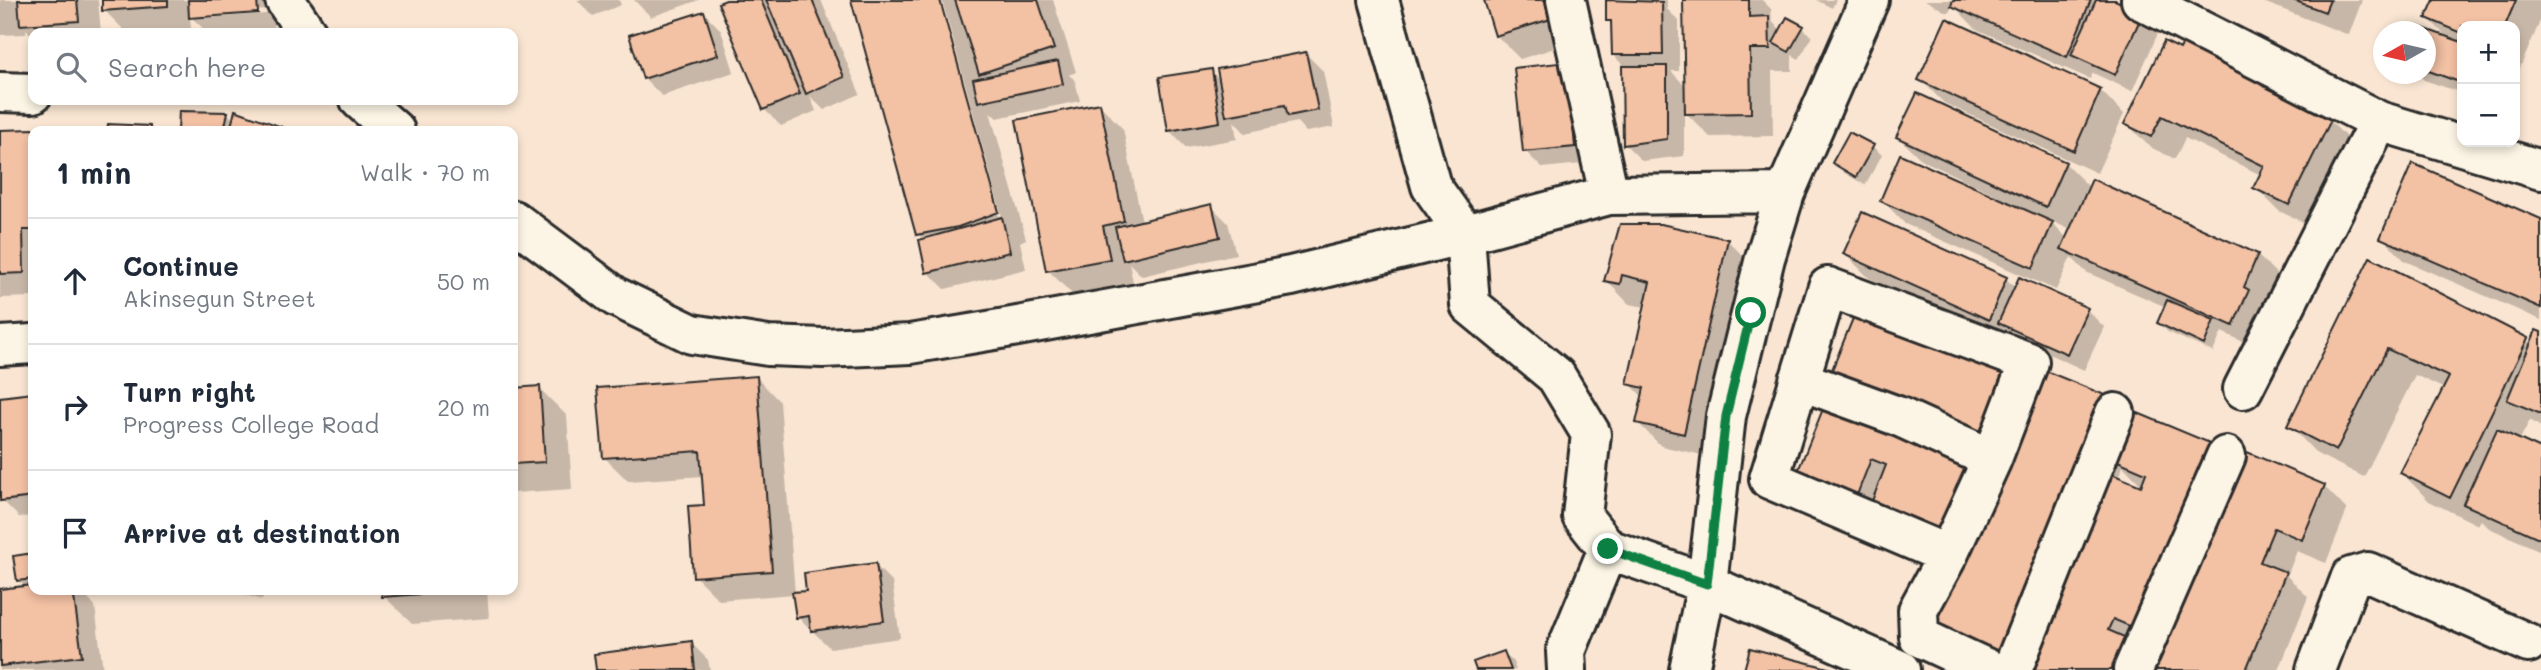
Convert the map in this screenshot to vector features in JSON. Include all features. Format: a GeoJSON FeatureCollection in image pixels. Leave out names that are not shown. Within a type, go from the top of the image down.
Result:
{"type":"FeatureCollection","features":[{"type":"Feature","properties":{"kind":"street"},"geometry":{"type":"LineString","coordinates":[[285,0],[304,28]]}},
{"type":"Feature","properties":{"kind":"street"},"geometry":{"type":"LineString","coordinates":[[1379,0],[1431,186],[1465,234],[1470,305],[1556,376],[1591,434],[1582,516],[1608,549],[1707,584],[1900,670]]}},
{"type":"Feature","properties":{"kind":"street"},"geometry":{"type":"LineString","coordinates":[[1566,0],[1609,195]]}},
{"type":"Feature","properties":{"kind":"street"},"geometry":{"type":"LineString","coordinates":[[1689,670],[1707,584],[1726,416],[1765,258],[1784,193],[1869,0]]}},
{"type":"Feature","properties":{"kind":"street"},"geometry":{"type":"LineString","coordinates":[[2141,0],[2379,121],[2541,170]]}},
{"type":"Feature","properties":{"kind":"street"},"geometry":{"type":"LineString","coordinates":[[0,92],[28,93]]}},
{"type":"Feature","properties":{"kind":"street"},"geometry":{"type":"LineString","coordinates":[[365,105],[389,126]]}},
{"type":"Feature","properties":{"kind":"street"},"geometry":{"type":"LineString","coordinates":[[2243,388],[2379,121]]}},
{"type":"Feature","properties":{"kind":"street"},"geometry":{"type":"LineString","coordinates":[[518,224],[616,298],[692,334],[768,346],[823,348],[910,344],[1292,276],[1465,234],[1609,195],[1784,193]]}},
{"type":"Feature","properties":{"kind":"street"},"geometry":{"type":"LineString","coordinates":[[1948,555],[1769,479],[1828,287],[2029,362],[1992,459],[1948,555],[1918,610],[1919,637],[1990,670]]}},
{"type":"Feature","properties":{"kind":"street"},"geometry":{"type":"LineString","coordinates":[[0,346],[28,344]]}},
{"type":"Feature","properties":{"kind":"street"},"geometry":{"type":"LineString","coordinates":[[1799,380],[1900,418],[1992,459]]}},
{"type":"Feature","properties":{"kind":"street"},"geometry":{"type":"LineString","coordinates":[[2012,670],[2115,413]]}},
{"type":"Feature","properties":{"kind":"street"},"geometry":{"type":"LineString","coordinates":[[2133,670],[2226,456]]}},
{"type":"Feature","properties":{"kind":"street"},"geometry":{"type":"LineString","coordinates":[[1567,670],[1566,651],[1608,549]]}},
{"type":"Feature","properties":{"kind":"street"},"geometry":{"type":"LineString","coordinates":[[2316,670],[2351,577],[2368,572],[2528,643]]}},
{"type":"Feature","properties":{"kind":"building"},"geometry":{"type":"Polygon","coordinates":[[[18,0],[77,0],[79,21],[20,25],[18,0]]]}},
{"type":"Feature","properties":{"kind":"building"},"geometry":{"type":"Polygon","coordinates":[[[102,0],[168,0],[168,6],[102,11],[102,0]]]}},
{"type":"Feature","properties":{"kind":"building"},"geometry":{"type":"Polygon","coordinates":[[[188,0],[257,0],[258,13],[189,18],[188,0]]]}},
{"type":"Feature","properties":{"kind":"building"},"geometry":{"type":"Polygon","coordinates":[[[726,0],[761,0],[800,94],[763,110],[718,3],[726,0]]]}},
{"type":"Feature","properties":{"kind":"building"},"geometry":{"type":"Polygon","coordinates":[[[766,0],[812,0],[844,77],[806,94],[766,0]]]}},
{"type":"Feature","properties":{"kind":"building"},"geometry":{"type":"Polygon","coordinates":[[[851,0],[940,0],[999,212],[958,227],[916,235],[851,0]]]}},
{"type":"Feature","properties":{"kind":"building"},"geometry":{"type":"Polygon","coordinates":[[[955,0],[1038,0],[1054,49],[979,74],[955,0]]]}},
{"type":"Feature","properties":{"kind":"building"},"geometry":{"type":"Polygon","coordinates":[[[1484,0],[1549,0],[1554,18],[1495,36],[1484,0]]]}},
{"type":"Feature","properties":{"kind":"building"},"geometry":{"type":"Polygon","coordinates":[[[1606,0],[1662,2],[1663,55],[1612,55],[1611,21],[1606,21],[1606,0]]]}},
{"type":"Feature","properties":{"kind":"building"},"geometry":{"type":"Polygon","coordinates":[[[1683,0],[1749,0],[1749,17],[1769,16],[1770,49],[1750,49],[1751,113],[1685,114],[1683,0]]]}},
{"type":"Feature","properties":{"kind":"building"},"geometry":{"type":"Polygon","coordinates":[[[1953,0],[2091,0],[2067,57],[1951,6],[1953,0]]]}},
{"type":"Feature","properties":{"kind":"building"},"geometry":{"type":"Polygon","coordinates":[[[2096,0],[2115,0],[2143,13],[2115,75],[2071,55],[2096,0]]]}},
{"type":"Feature","properties":{"kind":"building"},"geometry":{"type":"Polygon","coordinates":[[[2293,0],[2330,0],[2325,12],[2293,0]]]}},
{"type":"Feature","properties":{"kind":"building"},"geometry":{"type":"Polygon","coordinates":[[[2434,0],[2516,0],[2507,21],[2457,21],[2457,31],[2426,18],[2434,0]]]}},
{"type":"Feature","properties":{"kind":"building"},"geometry":{"type":"Polygon","coordinates":[[[704,11],[718,55],[643,79],[629,35],[704,11]]]}},
{"type":"Feature","properties":{"kind":"building"},"geometry":{"type":"Polygon","coordinates":[[[1787,17],[1804,26],[1789,52],[1773,43],[1787,17]]]}},
{"type":"Feature","properties":{"kind":"building"},"geometry":{"type":"Polygon","coordinates":[[[1946,18],[2101,89],[2074,151],[1918,80],[1946,18]]]}},
{"type":"Feature","properties":{"kind":"building"},"geometry":{"type":"Polygon","coordinates":[[[2436,33],[2457,40],[2457,81],[2436,74],[2436,33]]]}},
{"type":"Feature","properties":{"kind":"building"},"geometry":{"type":"Polygon","coordinates":[[[2186,37],[2266,77],[2262,85],[2331,120],[2289,205],[2253,188],[2264,166],[2162,116],[2151,137],[2124,124],[2164,41],[2180,49],[2186,37]]]}},
{"type":"Feature","properties":{"kind":"building"},"geometry":{"type":"Polygon","coordinates":[[[1306,52],[1318,110],[1288,116],[1285,105],[1226,116],[1217,69],[1306,52]]]}},
{"type":"Feature","properties":{"kind":"building"},"geometry":{"type":"Polygon","coordinates":[[[1058,61],[1063,84],[978,102],[973,79],[1058,61]]]}},
{"type":"Feature","properties":{"kind":"building"},"geometry":{"type":"Polygon","coordinates":[[[1567,62],[1575,147],[1523,152],[1514,68],[1567,62]]]}},
{"type":"Feature","properties":{"kind":"building"},"geometry":{"type":"Polygon","coordinates":[[[1622,66],[1667,66],[1667,139],[1623,145],[1622,66]]]}},
{"type":"Feature","properties":{"kind":"building"},"geometry":{"type":"Polygon","coordinates":[[[1212,69],[1220,122],[1168,131],[1159,77],[1212,69]]]}},
{"type":"Feature","properties":{"kind":"building"},"geometry":{"type":"Polygon","coordinates":[[[1917,93],[2066,162],[2046,207],[1896,137],[1917,93]]]}},
{"type":"Feature","properties":{"kind":"building"},"geometry":{"type":"Polygon","coordinates":[[[1100,103],[1124,221],[1103,226],[1110,259],[1046,271],[1016,120],[1100,103]]]}},
{"type":"Feature","properties":{"kind":"building"},"geometry":{"type":"Polygon","coordinates":[[[235,110],[279,126],[231,126],[235,110]]]}},
{"type":"Feature","properties":{"kind":"building"},"geometry":{"type":"Polygon","coordinates":[[[179,111],[228,112],[225,126],[178,126],[179,111]]]}},
{"type":"Feature","properties":{"kind":"building"},"geometry":{"type":"Polygon","coordinates":[[[108,124],[150,126],[108,126],[108,124]]]}},
{"type":"Feature","properties":{"kind":"building"},"geometry":{"type":"Polygon","coordinates":[[[28,129],[28,230],[23,230],[24,273],[0,274],[0,130],[28,129]]]}},
{"type":"Feature","properties":{"kind":"building"},"geometry":{"type":"Polygon","coordinates":[[[1849,132],[1874,145],[1856,177],[1832,163],[1849,132]]]}},
{"type":"Feature","properties":{"kind":"building"},"geometry":{"type":"Polygon","coordinates":[[[1900,154],[2053,222],[2033,268],[1880,201],[1900,154]]]}},
{"type":"Feature","properties":{"kind":"building"},"geometry":{"type":"Polygon","coordinates":[[[2412,163],[2541,219],[2541,308],[2380,238],[2412,163]]]}},
{"type":"Feature","properties":{"kind":"building"},"geometry":{"type":"Polygon","coordinates":[[[2092,179],[2258,254],[2244,287],[2249,290],[2233,326],[2061,249],[2092,179]]]}},
{"type":"Feature","properties":{"kind":"building"},"geometry":{"type":"Polygon","coordinates":[[[1212,204],[1220,237],[1123,260],[1115,227],[1212,204]]]}},
{"type":"Feature","properties":{"kind":"building"},"geometry":{"type":"Polygon","coordinates":[[[1862,212],[2007,277],[1989,320],[1843,254],[1862,212]]]}},
{"type":"Feature","properties":{"kind":"building"},"geometry":{"type":"Polygon","coordinates":[[[1002,217],[1010,252],[926,273],[919,240],[1002,217]]]}},
{"type":"Feature","properties":{"kind":"building"},"geometry":{"type":"Polygon","coordinates":[[[1620,224],[1661,224],[1728,239],[1684,434],[1636,423],[1644,388],[1627,384],[1650,282],[1622,275],[1620,284],[1604,281],[1620,224]]]}},
{"type":"Feature","properties":{"kind":"building"},"geometry":{"type":"Polygon","coordinates":[[[2370,257],[2528,338],[2450,498],[2400,473],[2449,377],[2387,349],[2336,451],[2287,426],[2370,257]]]}},
{"type":"Feature","properties":{"kind":"building"},"geometry":{"type":"Polygon","coordinates":[[[2019,277],[2088,308],[2067,354],[1998,323],[2019,277]]]}},
{"type":"Feature","properties":{"kind":"building"},"geometry":{"type":"Polygon","coordinates":[[[2167,300],[2214,320],[2204,345],[2157,323],[2167,300]]]}},
{"type":"Feature","properties":{"kind":"building"},"geometry":{"type":"Polygon","coordinates":[[[1858,306],[2017,374],[1987,445],[1829,377],[1858,306]]]}},
{"type":"Feature","properties":{"kind":"building"},"geometry":{"type":"Polygon","coordinates":[[[2536,330],[2541,332],[2541,414],[2507,400],[2536,330]]]}},
{"type":"Feature","properties":{"kind":"building"},"geometry":{"type":"Polygon","coordinates":[[[2041,369],[2112,398],[2005,657],[1934,627],[2041,369]]]}},
{"type":"Feature","properties":{"kind":"building"},"geometry":{"type":"Polygon","coordinates":[[[757,376],[772,571],[693,577],[688,506],[704,505],[700,451],[603,458],[597,388],[757,376]]]}},
{"type":"Feature","properties":{"kind":"building"},"geometry":{"type":"Polygon","coordinates":[[[540,386],[545,462],[518,464],[518,388],[540,386]]]}},
{"type":"Feature","properties":{"kind":"building"},"geometry":{"type":"Polygon","coordinates":[[[28,394],[28,498],[0,501],[0,397],[28,394]]]}},
{"type":"Feature","properties":{"kind":"building"},"geometry":{"type":"Polygon","coordinates":[[[1827,399],[1977,459],[1948,532],[1872,501],[1886,465],[1871,459],[1857,495],[1798,471],[1827,399]]]}},
{"type":"Feature","properties":{"kind":"building"},"geometry":{"type":"Polygon","coordinates":[[[2133,411],[2210,443],[2134,628],[2113,619],[2108,630],[2129,639],[2116,670],[2026,670],[2107,472],[2141,486],[2146,473],[2113,459],[2133,411]]]}},
{"type":"Feature","properties":{"kind":"building"},"geometry":{"type":"Polygon","coordinates":[[[2497,429],[2541,449],[2541,539],[2463,504],[2497,429]]]}},
{"type":"Feature","properties":{"kind":"building"},"geometry":{"type":"Polygon","coordinates":[[[2240,449],[2325,485],[2302,540],[2274,528],[2260,562],[2286,572],[2246,670],[2151,670],[2240,449]]]}},
{"type":"Feature","properties":{"kind":"building"},"geometry":{"type":"Polygon","coordinates":[[[28,554],[28,580],[17,581],[13,556],[28,554]]]}},
{"type":"Feature","properties":{"kind":"building"},"geometry":{"type":"Polygon","coordinates":[[[876,563],[884,621],[811,631],[809,616],[796,618],[792,592],[806,591],[804,573],[876,563]]]}},
{"type":"Feature","properties":{"kind":"building"},"geometry":{"type":"Polygon","coordinates":[[[28,586],[28,595],[74,595],[82,656],[0,666],[0,589],[28,586]]]}},
{"type":"Feature","properties":{"kind":"building"},"geometry":{"type":"Polygon","coordinates":[[[692,641],[695,670],[596,670],[594,654],[692,641]]]}},
{"type":"Feature","properties":{"kind":"building"},"geometry":{"type":"Polygon","coordinates":[[[1750,648],[1836,670],[1744,670],[1750,648]]]}},
{"type":"Feature","properties":{"kind":"building"},"geometry":{"type":"Polygon","coordinates":[[[1504,651],[1511,670],[1476,670],[1473,662],[1504,651]]]}},
{"type":"Feature","properties":{"kind":"route"},"geometry":{"type":"LineString","coordinates":[[1608,549],[1707,584],[1726,416],[1751,313]]}}]}
